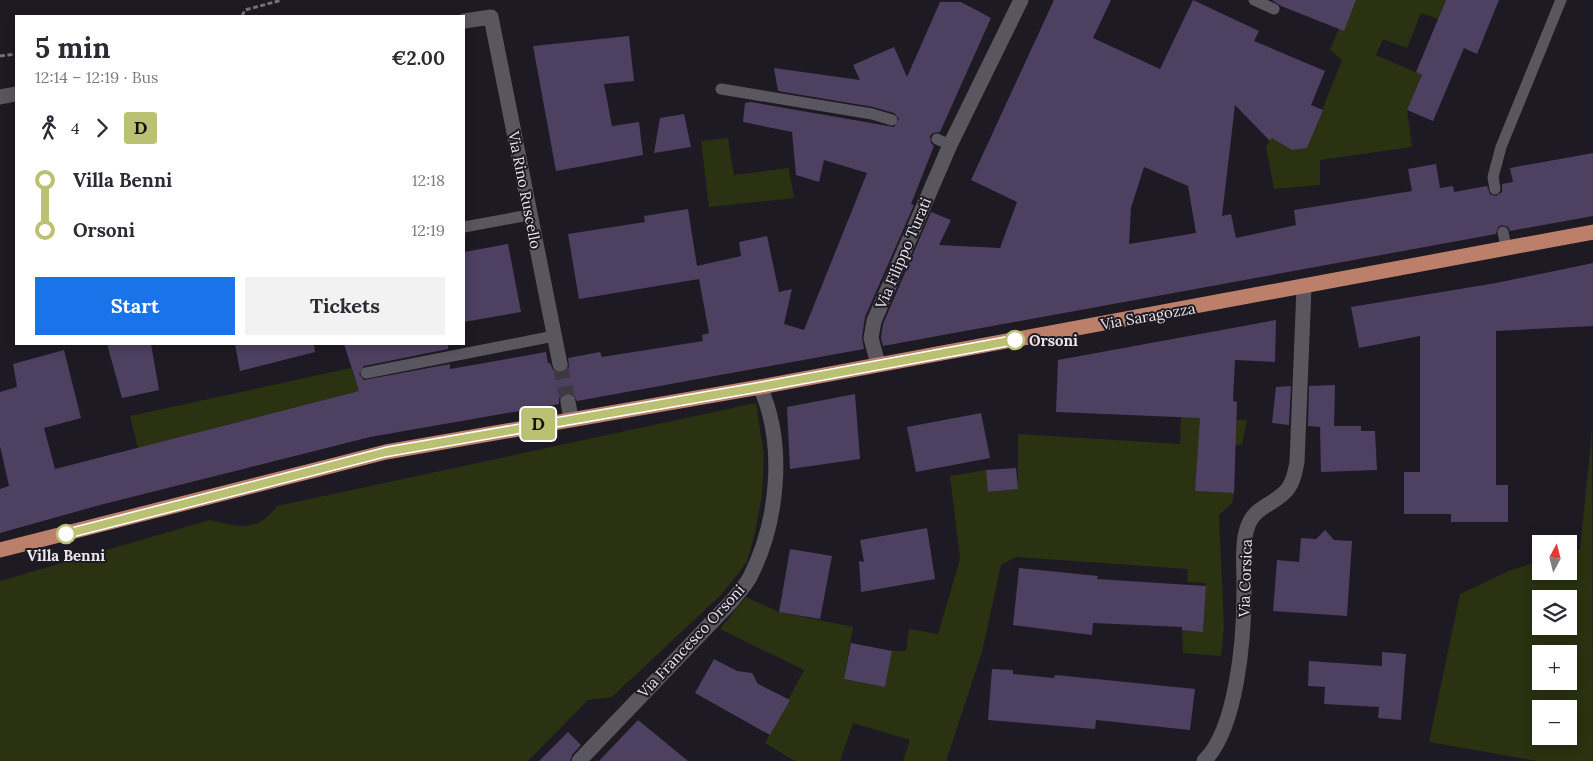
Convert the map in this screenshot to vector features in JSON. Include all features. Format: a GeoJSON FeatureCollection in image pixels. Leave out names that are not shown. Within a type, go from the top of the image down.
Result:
{"type":"FeatureCollection","features":[{"type":"Feature","properties":{"kind":"main road","name":"Via Saragozza"},"geometry":{"type":"LineString","coordinates":[[0,550],[386,452],[571,418],[760,387],[878,364],[1304,288],[1504,240],[1593,232]]}},
{"type":"Feature","properties":{"kind":"street","name":"Via Filippo Turati"},"geometry":{"type":"LineString","coordinates":[[878,364],[871,338],[874,321],[943,142],[1021,0]]}},
{"type":"Feature","properties":{"kind":"street","name":"Via Rino Ruscello"},"geometry":{"type":"LineString","coordinates":[[465,21],[491,17],[560,364]]}},
{"type":"Feature","properties":{"kind":"street"},"geometry":{"type":"LineString","coordinates":[[0,97],[15,94]]}},
{"type":"Feature","properties":{"kind":"street","name":"Via Corsica"},"geometry":{"type":"LineString","coordinates":[[1204,761],[1212,753],[1231,708],[1244,620],[1245,534],[1256,511],[1285,492],[1294,479],[1297,462],[1304,288]]}},
{"type":"Feature","properties":{"kind":"street","name":"Via Francesco Orsoni"},"geometry":{"type":"LineString","coordinates":[[580,761],[732,601],[750,579],[762,551],[775,493],[773,430],[765,398],[760,387]]}},
{"type":"Feature","properties":{"kind":"street"},"geometry":{"type":"LineString","coordinates":[[568,402],[571,418]]}},
{"type":"Feature","properties":{"kind":"lane"},"geometry":{"type":"LineString","coordinates":[[1254,0],[1274,9]]}},
{"type":"Feature","properties":{"kind":"lane"},"geometry":{"type":"LineString","coordinates":[[1494,189],[1493,177],[1501,147],[1561,0]]}},
{"type":"Feature","properties":{"kind":"lane"},"geometry":{"type":"LineString","coordinates":[[721,89],[872,114],[892,120]]}},
{"type":"Feature","properties":{"kind":"lane"},"geometry":{"type":"LineString","coordinates":[[465,227],[529,215]]}},
{"type":"Feature","properties":{"kind":"lane"},"geometry":{"type":"LineString","coordinates":[[366,373],[554,336]]}},
{"type":"Feature","properties":{"kind":"path"},"geometry":{"type":"LineString","coordinates":[[242,15],[245,10],[282,0]]}},
{"type":"Feature","properties":{"kind":"path"},"geometry":{"type":"LineString","coordinates":[[0,56],[15,54]]}},
{"type":"Feature","properties":{"kind":"green space"},"geometry":{"type":"Polygon","coordinates":[[[1356,0],[1446,0],[1438,19],[1421,13],[1407,48],[1383,39],[1376,55],[1422,75],[1407,110],[1412,147],[1320,160],[1320,185],[1274,189],[1266,147],[1274,135],[1292,150],[1307,148],[1342,60],[1330,50],[1339,28],[1344,30],[1356,0]]]}},
{"type":"Feature","properties":{"kind":"green space"},"geometry":{"type":"Polygon","coordinates":[[[728,138],[734,175],[789,168],[794,198],[709,207],[701,141],[728,138]]]}},
{"type":"Feature","properties":{"kind":"green space"},"geometry":{"type":"Polygon","coordinates":[[[351,368],[359,391],[138,448],[130,416],[351,368]]]}},
{"type":"Feature","properties":{"kind":"green space"},"geometry":{"type":"Polygon","coordinates":[[[756,403],[764,456],[762,495],[747,562],[723,593],[612,697],[588,700],[528,761],[0,761],[0,581],[210,520],[230,525],[247,526],[262,521],[277,506],[756,403]]]}},
{"type":"Feature","properties":{"kind":"green space"},"geometry":{"type":"Polygon","coordinates":[[[1181,417],[1247,420],[1242,445],[1199,444],[1195,491],[1234,493],[1232,503],[1219,515],[1224,627],[1221,656],[1183,653],[1182,630],[1203,631],[1206,583],[1187,582],[1188,569],[1016,557],[1001,565],[982,652],[946,761],[903,761],[910,740],[853,723],[840,761],[795,761],[765,743],[804,670],[720,629],[746,597],[779,612],[853,627],[844,679],[885,687],[892,651],[906,651],[909,629],[938,634],[960,559],[950,476],[986,470],[989,492],[1018,489],[1018,434],[1180,444],[1181,417]]]}},
{"type":"Feature","properties":{"kind":"green space"},"geometry":{"type":"Polygon","coordinates":[[[1592,431],[1593,761],[1537,761],[1429,742],[1460,594],[1511,570],[1532,564],[1532,580],[1578,580],[1578,550],[1580,549],[1592,431]]]}},
{"type":"Feature","properties":{"kind":"building"},"geometry":{"type":"Polygon","coordinates":[[[1054,0],[1111,0],[1093,38],[1160,69],[1193,0],[1259,31],[1254,41],[1325,71],[1311,105],[1323,110],[1307,148],[1292,150],[1272,138],[1270,141],[1235,105],[1222,216],[1231,214],[1236,238],[1296,225],[1294,210],[1412,191],[1408,169],[1436,164],[1440,188],[1453,186],[1454,192],[1487,186],[1490,194],[1496,196],[1502,192],[1502,184],[1513,182],[1510,168],[1593,153],[1593,216],[1510,231],[1508,227],[1502,225],[1498,227],[1496,234],[883,346],[881,338],[883,324],[931,212],[951,220],[939,245],[1000,248],[1017,202],[971,180],[1054,0]],[[1144,167],[1131,208],[1129,244],[1196,233],[1188,186],[1144,167]]]}},
{"type":"Feature","properties":{"kind":"building"},"geometry":{"type":"Polygon","coordinates":[[[1272,0],[1356,0],[1344,31],[1281,6],[1272,0]]]}},
{"type":"Feature","properties":{"kind":"building"},"geometry":{"type":"Polygon","coordinates":[[[1446,0],[1499,0],[1477,54],[1464,48],[1433,121],[1407,110],[1422,75],[1416,72],[1446,0]]]}},
{"type":"Feature","properties":{"kind":"building"},"geometry":{"type":"Polygon","coordinates":[[[940,2],[961,2],[991,18],[940,132],[933,133],[930,136],[931,143],[934,146],[911,204],[914,205],[865,317],[862,337],[864,349],[577,401],[572,393],[566,393],[559,398],[559,404],[370,437],[100,505],[0,533],[0,489],[9,486],[0,446],[0,392],[17,387],[13,364],[64,350],[81,418],[44,428],[55,469],[359,391],[344,345],[448,345],[448,349],[364,366],[359,374],[364,380],[450,364],[450,369],[546,352],[548,363],[550,363],[553,370],[562,373],[569,367],[568,358],[600,352],[602,357],[703,341],[702,335],[709,333],[699,279],[579,299],[568,234],[645,222],[644,216],[688,209],[697,266],[741,256],[739,242],[767,236],[779,292],[792,289],[784,324],[804,330],[867,173],[824,160],[819,182],[796,175],[792,132],[743,122],[745,103],[751,102],[894,127],[899,119],[894,113],[873,107],[778,91],[774,68],[860,80],[853,65],[894,47],[907,77],[940,2]]]}},
{"type":"Feature","properties":{"kind":"building"},"geometry":{"type":"Polygon","coordinates":[[[629,36],[634,81],[604,84],[612,126],[639,122],[643,155],[556,171],[533,46],[629,36]]]}},
{"type":"Feature","properties":{"kind":"building"},"geometry":{"type":"Polygon","coordinates":[[[684,114],[691,147],[654,153],[660,118],[684,114]]]}},
{"type":"Feature","properties":{"kind":"building"},"geometry":{"type":"Polygon","coordinates":[[[508,244],[521,312],[465,322],[465,252],[508,244]]]}},
{"type":"Feature","properties":{"kind":"building"},"geometry":{"type":"Polygon","coordinates":[[[1593,263],[1593,326],[1496,331],[1496,485],[1508,485],[1508,522],[1451,522],[1451,514],[1404,514],[1404,472],[1420,472],[1420,336],[1359,348],[1351,307],[1496,283],[1593,263]]]}},
{"type":"Feature","properties":{"kind":"building"},"geometry":{"type":"Polygon","coordinates":[[[1276,320],[1275,362],[1235,360],[1233,401],[1237,402],[1234,493],[1195,491],[1200,418],[1056,412],[1058,360],[1276,320]]]}},
{"type":"Feature","properties":{"kind":"building"},"geometry":{"type":"Polygon","coordinates":[[[107,345],[151,345],[159,390],[122,398],[107,345]]]}},
{"type":"Feature","properties":{"kind":"building"},"geometry":{"type":"Polygon","coordinates":[[[235,345],[314,345],[315,352],[240,371],[235,345]]]}},
{"type":"Feature","properties":{"kind":"building"},"geometry":{"type":"Polygon","coordinates":[[[1335,385],[1334,426],[1361,426],[1361,431],[1375,431],[1377,470],[1321,472],[1320,427],[1308,426],[1309,386],[1335,385]]]}},
{"type":"Feature","properties":{"kind":"building"},"geometry":{"type":"Polygon","coordinates":[[[1291,386],[1289,425],[1272,423],[1276,387],[1291,386]]]}},
{"type":"Feature","properties":{"kind":"building"},"geometry":{"type":"Polygon","coordinates":[[[855,394],[860,459],[790,469],[787,407],[855,394]]]}},
{"type":"Feature","properties":{"kind":"building"},"geometry":{"type":"Polygon","coordinates":[[[981,413],[990,458],[916,472],[907,427],[981,413]]]}},
{"type":"Feature","properties":{"kind":"building"},"geometry":{"type":"Polygon","coordinates":[[[1016,468],[1018,489],[988,492],[986,470],[1016,468]]]}},
{"type":"Feature","properties":{"kind":"building"},"geometry":{"type":"Polygon","coordinates":[[[927,528],[935,579],[861,592],[859,561],[864,562],[860,540],[927,528]]]}},
{"type":"Feature","properties":{"kind":"building"},"geometry":{"type":"Polygon","coordinates":[[[1325,530],[1334,540],[1352,541],[1347,616],[1273,611],[1277,560],[1299,562],[1301,538],[1316,539],[1325,530]]]}},
{"type":"Feature","properties":{"kind":"building"},"geometry":{"type":"Polygon","coordinates":[[[790,549],[832,556],[820,619],[779,612],[790,549]]]}},
{"type":"Feature","properties":{"kind":"building"},"geometry":{"type":"Polygon","coordinates":[[[1019,568],[1098,576],[1097,579],[1206,586],[1203,632],[1182,630],[1182,627],[1093,623],[1092,635],[1013,625],[1019,568]]]}},
{"type":"Feature","properties":{"kind":"building"},"geometry":{"type":"Polygon","coordinates":[[[851,643],[892,651],[885,687],[844,679],[851,643]]]}},
{"type":"Feature","properties":{"kind":"building"},"geometry":{"type":"Polygon","coordinates":[[[1382,652],[1406,654],[1401,720],[1378,718],[1379,707],[1324,704],[1325,687],[1308,686],[1309,661],[1382,666],[1382,652]]]}},
{"type":"Feature","properties":{"kind":"building"},"geometry":{"type":"Polygon","coordinates":[[[714,659],[737,671],[752,673],[758,684],[790,700],[770,735],[695,693],[714,659]]]}},
{"type":"Feature","properties":{"kind":"building"},"geometry":{"type":"Polygon","coordinates":[[[992,669],[1013,670],[1013,674],[1054,678],[1055,675],[1195,689],[1190,730],[1096,720],[1095,729],[988,720],[992,669]]]}},
{"type":"Feature","properties":{"kind":"building"},"geometry":{"type":"Polygon","coordinates":[[[638,720],[688,761],[599,761],[638,720]]]}},
{"type":"Feature","properties":{"kind":"building"},"geometry":{"type":"Polygon","coordinates":[[[568,732],[581,745],[572,755],[570,761],[539,761],[568,732]]]}},
{"type":"Feature","properties":{"kind":"tunnel"},"geometry":{"type":"LineString","coordinates":[[560,364],[568,402]]}},
{"type":"Feature","properties":{"kind":"bus line","name":"D"},"geometry":{"type":"LineString","coordinates":[[66,534],[386,452],[571,418],[760,387],[1015,340]]}},
{"type":"Feature","properties":{"kind":"place","name":"Orsoni"},"geometry":{"type":"Point","coordinates":[1015,340]}},
{"type":"Feature","properties":{"kind":"place","name":"Villa Benni"},"geometry":{"type":"Point","coordinates":[66,534]}}]}
